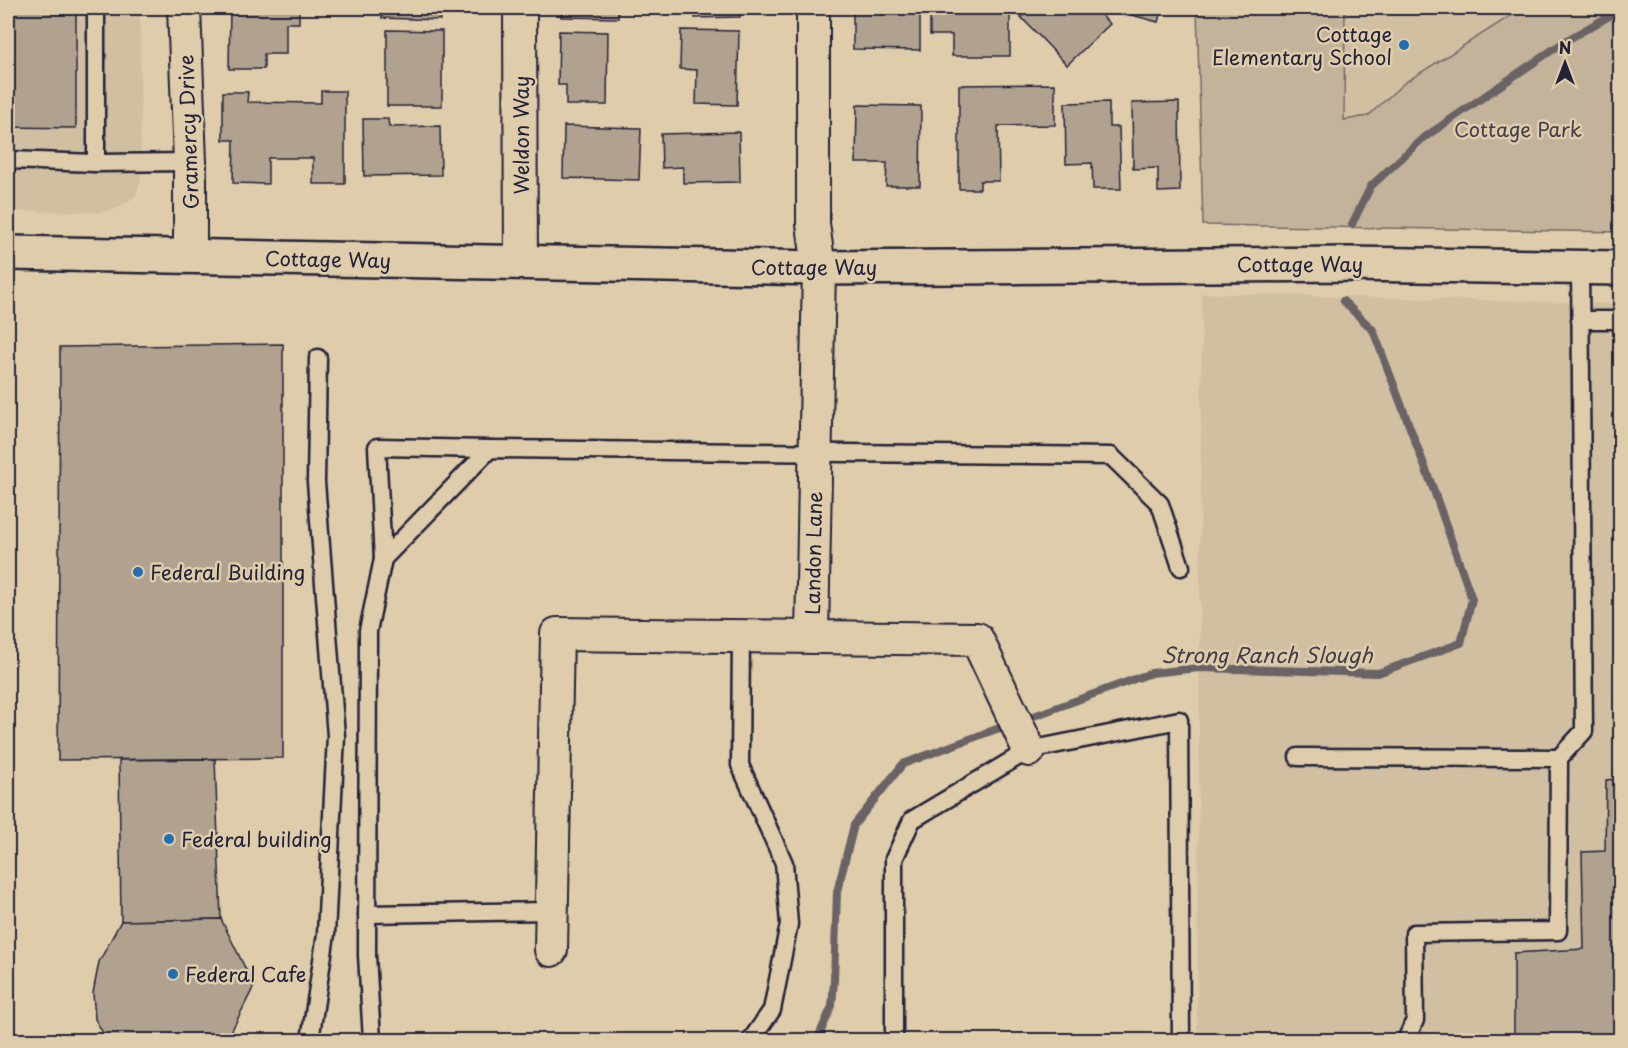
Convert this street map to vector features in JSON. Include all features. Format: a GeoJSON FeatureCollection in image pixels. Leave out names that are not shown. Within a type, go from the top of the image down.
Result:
{"type":"FeatureCollection","features":[{"type":"Feature","properties":{"kind":"street","name":"Gramercy Drive"},"geometry":{"type":"LineString","coordinates":[[184,8],[190,162],[190,256]]}},
{"type":"Feature","properties":{"kind":"street","name":"Weldon Way"},"geometry":{"type":"LineString","coordinates":[[520,8],[521,263]]}},
{"type":"Feature","properties":{"kind":"street","name":"Landon Lane"},"geometry":{"type":"LineString","coordinates":[[551,950],[557,634],[812,636],[819,268],[813,224],[813,8]]}},
{"type":"Feature","properties":{"kind":"street","name":"Cottage Way"},"geometry":{"type":"LineString","coordinates":[[8,253],[819,268],[1348,264],[1620,268]]}},
{"type":"Feature","properties":{"kind":"street"},"geometry":{"type":"LineString","coordinates":[[812,636],[977,639],[1027,744]]}},
{"type":"Feature","properties":{"kind":"lane"},"geometry":{"type":"LineString","coordinates":[[96,8],[96,163]]}},
{"type":"Feature","properties":{"kind":"lane"},"geometry":{"type":"LineString","coordinates":[[8,160],[96,163],[190,162]]}},
{"type":"Feature","properties":{"kind":"lane"},"geometry":{"type":"LineString","coordinates":[[1406,1041],[1415,1020],[1414,933],[1558,931],[1559,758],[1584,730],[1580,267]]}},
{"type":"Feature","properties":{"kind":"lane"},"geometry":{"type":"LineString","coordinates":[[1580,320],[1620,320]]}},
{"type":"Feature","properties":{"kind":"lane"},"geometry":{"type":"LineString","coordinates":[[310,1041],[326,934],[336,736],[315,482],[318,358]]}},
{"type":"Feature","properties":{"kind":"lane"},"geometry":{"type":"LineString","coordinates":[[372,1041],[367,955],[368,631],[383,559],[377,447],[1111,456],[1160,504],[1181,567]]}},
{"type":"Feature","properties":{"kind":"lane"},"geometry":{"type":"LineString","coordinates":[[383,559],[490,449]]}},
{"type":"Feature","properties":{"kind":"lane"},"geometry":{"type":"LineString","coordinates":[[741,636],[740,765],[784,863],[789,924],[772,1010],[751,1041]]}},
{"type":"Feature","properties":{"kind":"lane"},"geometry":{"type":"LineString","coordinates":[[894,1041],[894,858],[912,820],[1027,744],[1179,720],[1181,1041]]}},
{"type":"Feature","properties":{"kind":"lane"},"geometry":{"type":"LineString","coordinates":[[1298,757],[1559,758]]}},
{"type":"Feature","properties":{"kind":"lane"},"geometry":{"type":"LineString","coordinates":[[367,914],[552,911]]}},
{"type":"Feature","properties":{"kind":"shaded area"},"geometry":{"type":"Polygon","coordinates":[[[8,8],[140,8],[141,179],[136,196],[116,209],[100,212],[8,211],[8,8]]]}},
{"type":"Feature","properties":{"kind":"shaded area","name":"Cottage Elementary School"},"geometry":{"type":"Polygon","coordinates":[[[1345,8],[1523,8],[1404,83],[1368,116],[1344,120],[1345,8]]]}},
{"type":"Feature","properties":{"kind":"shaded area"},"geometry":{"type":"Polygon","coordinates":[[[1202,293],[1620,304],[1620,1040],[1197,1040],[1202,293]]]}},
{"type":"Feature","properties":{"kind":"green space","name":"Cottage Park"},"geometry":{"type":"Polygon","coordinates":[[[1197,8],[1345,8],[1344,120],[1368,116],[1404,83],[1523,8],[1620,8],[1620,232],[1203,225],[1197,8]]]}},
{"type":"Feature","properties":{"kind":"building"},"geometry":{"type":"Polygon","coordinates":[[[11,8],[76,8],[76,128],[8,127],[11,8]]]}},
{"type":"Feature","properties":{"kind":"building"},"geometry":{"type":"Polygon","coordinates":[[[230,8],[299,8],[299,23],[286,23],[286,54],[264,54],[264,69],[229,69],[230,8]]]}},
{"type":"Feature","properties":{"kind":"building"},"geometry":{"type":"Polygon","coordinates":[[[382,8],[440,8],[440,20],[382,18],[382,8]]]}},
{"type":"Feature","properties":{"kind":"building"},"geometry":{"type":"Polygon","coordinates":[[[561,8],[618,8],[618,18],[561,17],[561,8]]]}},
{"type":"Feature","properties":{"kind":"building"},"geometry":{"type":"Polygon","coordinates":[[[695,8],[739,8],[740,17],[695,18],[695,8]]]}},
{"type":"Feature","properties":{"kind":"building"},"geometry":{"type":"Polygon","coordinates":[[[853,8],[920,8],[920,50],[853,49],[853,8]]]}},
{"type":"Feature","properties":{"kind":"building"},"geometry":{"type":"Polygon","coordinates":[[[930,8],[957,8],[957,11],[1010,11],[1010,56],[952,56],[952,35],[930,35],[930,8]]]}},
{"type":"Feature","properties":{"kind":"building"},"geometry":{"type":"Polygon","coordinates":[[[1031,8],[1094,8],[1110,24],[1067,65],[1021,17],[1031,8]]]}},
{"type":"Feature","properties":{"kind":"building"},"geometry":{"type":"Polygon","coordinates":[[[1130,8],[1162,8],[1158,22],[1128,14],[1130,8]]]}},
{"type":"Feature","properties":{"kind":"building"},"geometry":{"type":"Polygon","coordinates":[[[387,30],[442,31],[442,106],[387,106],[387,30]]]}},
{"type":"Feature","properties":{"kind":"building"},"geometry":{"type":"Polygon","coordinates":[[[681,30],[739,31],[737,105],[696,104],[697,70],[680,69],[681,30]]]}},
{"type":"Feature","properties":{"kind":"building"},"geometry":{"type":"Polygon","coordinates":[[[559,31],[608,32],[607,105],[566,105],[566,85],[558,85],[559,31]]]}},
{"type":"Feature","properties":{"kind":"building"},"geometry":{"type":"Polygon","coordinates":[[[1055,84],[1055,125],[998,126],[999,181],[980,181],[980,189],[959,189],[959,85],[1055,84]]]}},
{"type":"Feature","properties":{"kind":"building"},"geometry":{"type":"Polygon","coordinates":[[[321,91],[345,91],[345,184],[313,184],[313,158],[268,158],[268,184],[233,183],[234,140],[223,140],[223,92],[248,92],[247,102],[321,103],[321,91]]]}},
{"type":"Feature","properties":{"kind":"building"},"geometry":{"type":"Polygon","coordinates":[[[1109,102],[1109,127],[1119,127],[1121,189],[1093,189],[1092,163],[1066,164],[1065,103],[1109,102]]]}},
{"type":"Feature","properties":{"kind":"building"},"geometry":{"type":"Polygon","coordinates":[[[1179,102],[1180,191],[1158,192],[1158,168],[1133,169],[1132,103],[1179,102]]]}},
{"type":"Feature","properties":{"kind":"building"},"geometry":{"type":"Polygon","coordinates":[[[857,105],[921,106],[920,186],[886,186],[887,163],[856,163],[857,105]]]}},
{"type":"Feature","properties":{"kind":"building"},"geometry":{"type":"Polygon","coordinates":[[[363,119],[388,119],[389,127],[440,126],[441,175],[364,176],[363,119]]]}},
{"type":"Feature","properties":{"kind":"building"},"geometry":{"type":"Polygon","coordinates":[[[564,126],[641,128],[639,180],[563,178],[564,126]]]}},
{"type":"Feature","properties":{"kind":"building"},"geometry":{"type":"Polygon","coordinates":[[[739,132],[740,182],[683,183],[683,167],[662,168],[661,134],[739,132]]]}},
{"type":"Feature","properties":{"kind":"building"},"geometry":{"type":"Polygon","coordinates":[[[283,344],[283,758],[58,760],[60,347],[283,344]]]}},
{"type":"Feature","properties":{"kind":"building"},"geometry":{"type":"Polygon","coordinates":[[[1616,700],[1620,700],[1620,1040],[1514,1040],[1514,953],[1584,949],[1582,852],[1605,851],[1606,780],[1616,779],[1616,700]]]}},
{"type":"Feature","properties":{"kind":"building","name":"Federal building"},"geometry":{"type":"Polygon","coordinates":[[[215,759],[221,919],[121,921],[119,760],[215,759]]]}},
{"type":"Feature","properties":{"kind":"building","name":"Federal Cafe"},"geometry":{"type":"Polygon","coordinates":[[[221,919],[254,986],[227,1040],[107,1040],[95,1019],[93,993],[99,962],[121,921],[221,919]]]}},
{"type":"Feature","properties":{"kind":"waterway","name":"Strong Ranch Slough"},"geometry":{"type":"LineString","coordinates":[[1352,224],[1371,186],[1422,139],[1567,40],[1620,10]]}},
{"type":"Feature","properties":{"kind":"waterway","name":"Strong Ranch Slough"},"geometry":{"type":"LineString","coordinates":[[1023,720],[1151,673],[1199,668],[1378,673],[1461,643],[1472,599],[1373,330],[1343,301]]}},
{"type":"Feature","properties":{"kind":"waterway","name":"Strong Ranch Slough"},"geometry":{"type":"LineString","coordinates":[[817,1040],[832,1006],[837,892],[854,825],[903,764],[1010,724]]}},
{"type":"Feature","properties":{"kind":"place","name":"Cottage Elementary School"},"geometry":{"type":"Point","coordinates":[1404,45]}},
{"type":"Feature","properties":{"kind":"place","name":"Federal Building"},"geometry":{"type":"Point","coordinates":[138,572]}},
{"type":"Feature","properties":{"kind":"place","name":"Federal building"},"geometry":{"type":"Point","coordinates":[169,839]}},
{"type":"Feature","properties":{"kind":"place","name":"Federal Cafe"},"geometry":{"type":"Point","coordinates":[173,974]}}]}
